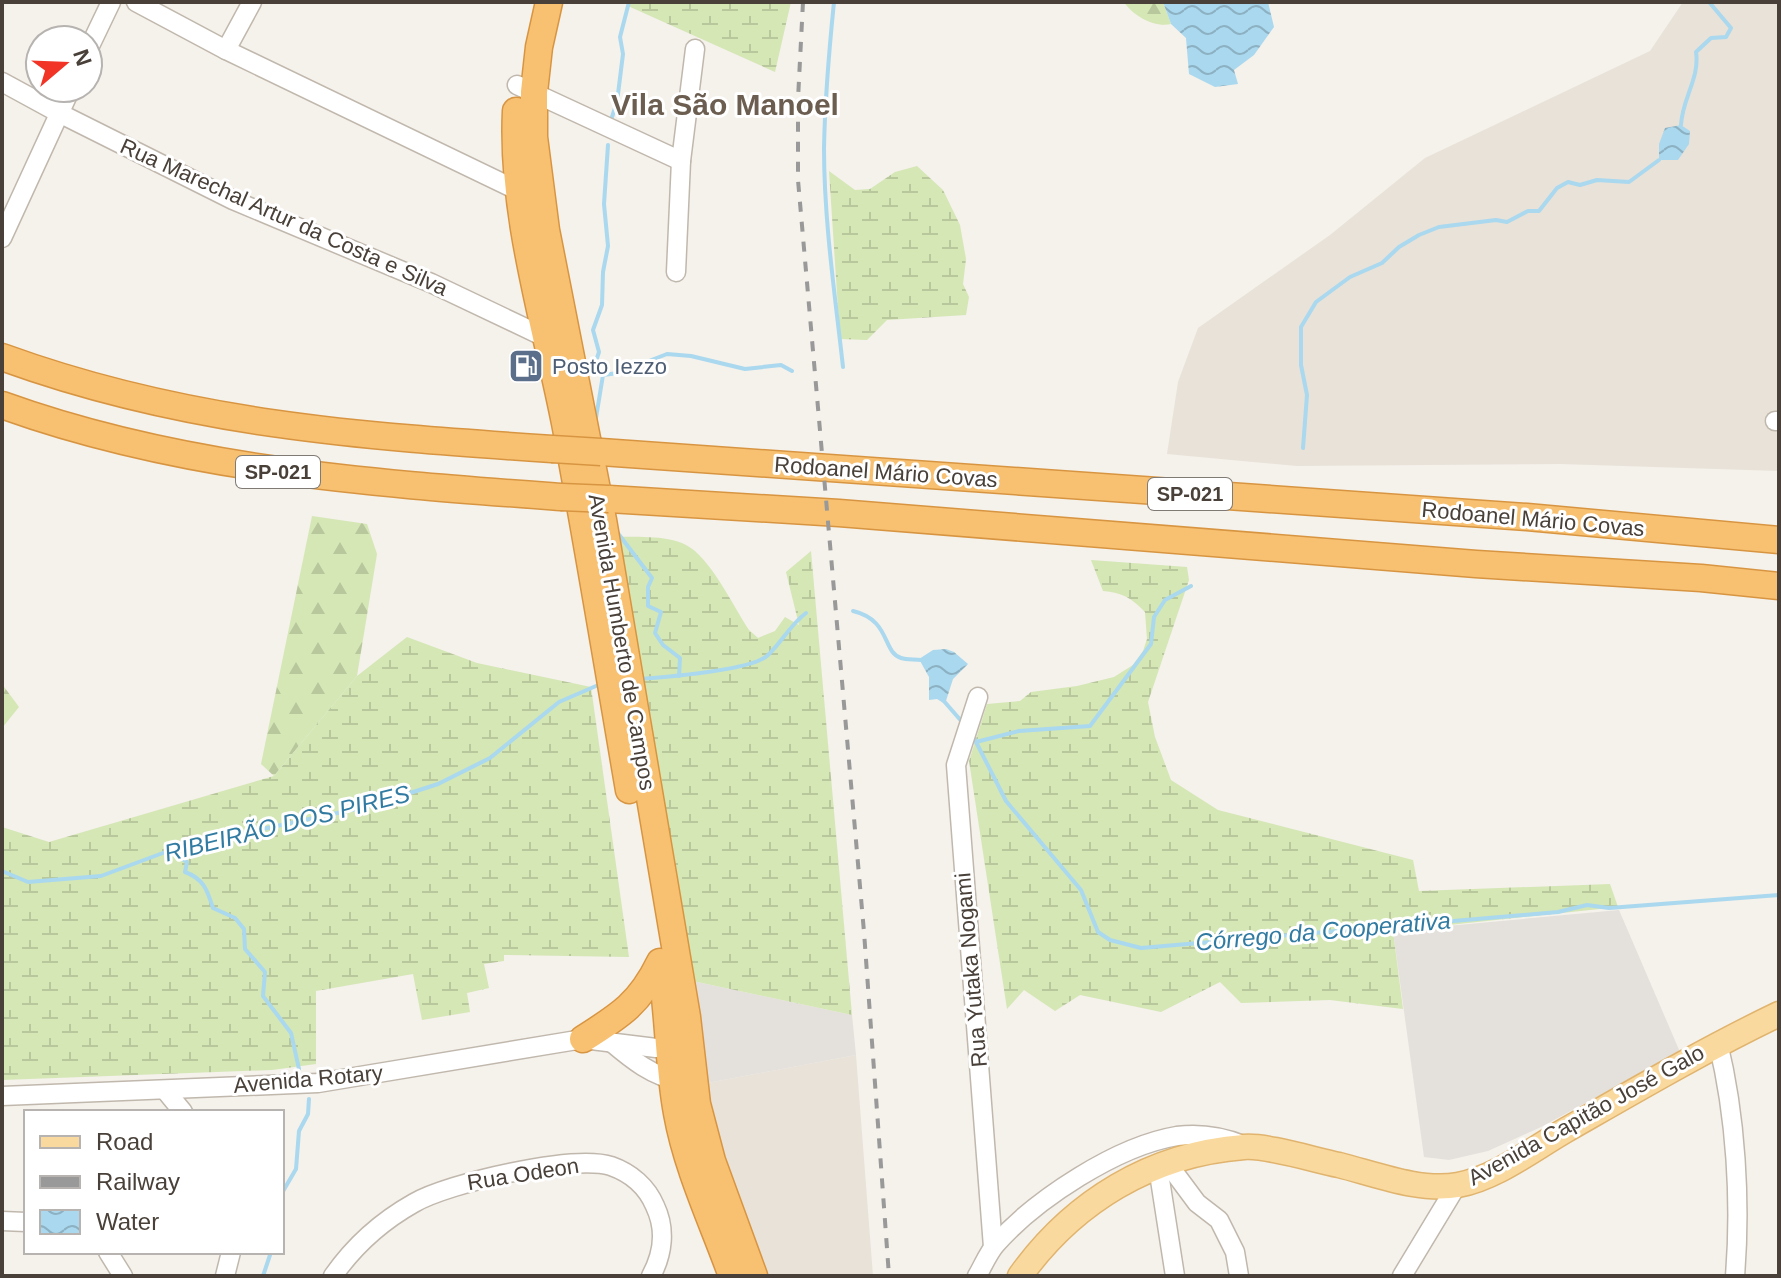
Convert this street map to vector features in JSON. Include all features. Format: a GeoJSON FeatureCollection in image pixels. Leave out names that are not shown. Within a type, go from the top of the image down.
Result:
{"type":"FeatureCollection","features":[{"type":"Feature","properties":{"kind":"highway","name":"Avenida Humberto de Campos"},"geometry":{"type":"LineString","coordinates":[[526,89],[532,2]]}},
{"type":"Feature","properties":{"kind":"highway","name":"Avenida Humberto de Campos"},"geometry":{"type":"LineString","coordinates":[[549,2],[539,47],[516,117],[557,343],[603,520],[680,1044],[683,1144],[732,1276]]}},
{"type":"Feature","properties":{"kind":"highway","name":"Avenida Humberto de Campos"},"geometry":{"type":"LineString","coordinates":[[557,343],[564,420],[660,962],[680,1044]]}},
{"type":"Feature","properties":{"kind":"highway","name":"Rodoanel Mário Covas"},"geometry":{"type":"LineString","coordinates":[[2,357],[110,392],[187,410],[259,423],[378,438],[1527,517],[1779,540]]}},
{"type":"Feature","properties":{"kind":"highway","name":"Rodoanel Mário Covas"},"geometry":{"type":"LineString","coordinates":[[2,405],[102,437],[252,468],[368,483],[839,513],[1779,586]]}},
{"type":"Feature","properties":{"kind":"highway"},"geometry":{"type":"LineString","coordinates":[[583,1039],[623,1013],[648,987],[660,962]]}},
{"type":"Feature","properties":{"kind":"highway","name":"Avenida Humberto de Campos"},"geometry":{"type":"LineString","coordinates":[[682,1081],[754,1276]]}},
{"type":"Feature","properties":{"kind":"main road","name":"Avenida Capitão José Galo"},"geometry":{"type":"LineString","coordinates":[[1031,1269],[1063,1225],[1087,1204],[1123,1182],[1163,1165],[1246,1146],[1422,1185],[1457,1185],[1494,1171],[1779,1014]]}},
{"type":"Feature","properties":{"kind":"street"},"geometry":{"type":"LineString","coordinates":[[100,24],[111,2]]}},
{"type":"Feature","properties":{"kind":"street"},"geometry":{"type":"LineString","coordinates":[[136,2],[226,50],[530,197]]}},
{"type":"Feature","properties":{"kind":"street"},"geometry":{"type":"LineString","coordinates":[[226,50],[252,2]]}},
{"type":"Feature","properties":{"kind":"street"},"geometry":{"type":"LineString","coordinates":[[676,272],[681,161],[695,49]]}},
{"type":"Feature","properties":{"kind":"street","name":"Rua Marechal Artur da Costa e Silva"},"geometry":{"type":"LineString","coordinates":[[2,82],[233,200],[431,283],[557,343]]}},
{"type":"Feature","properties":{"kind":"street"},"geometry":{"type":"LineString","coordinates":[[526,89],[681,161]]}},
{"type":"Feature","properties":{"kind":"street"},"geometry":{"type":"LineString","coordinates":[[2,238],[63,104]]}},
{"type":"Feature","properties":{"kind":"street","name":"Rua Yutaka Nogami"},"geometry":{"type":"LineString","coordinates":[[978,697],[956,765],[993,1247]]}},
{"type":"Feature","properties":{"kind":"street"},"geometry":{"type":"LineString","coordinates":[[1735,1276],[1737,1187],[1719,1046],[1779,1027]]}},
{"type":"Feature","properties":{"kind":"street","name":"Avenida Rotary"},"geometry":{"type":"LineString","coordinates":[[2,1096],[318,1083],[583,1039],[656,1048],[680,1044]]}},
{"type":"Feature","properties":{"kind":"street","name":"Avenida Rotary"},"geometry":{"type":"LineString","coordinates":[[611,1042],[657,1074],[682,1081]]}},
{"type":"Feature","properties":{"kind":"street"},"geometry":{"type":"LineString","coordinates":[[165,1090],[181,1110]]}},
{"type":"Feature","properties":{"kind":"street","name":"Avenida Capitão José Galo"},"geometry":{"type":"LineString","coordinates":[[977,1276],[993,1247],[1051,1196],[1101,1165],[1177,1136],[1225,1138],[1246,1146]]}},
{"type":"Feature","properties":{"kind":"street","name":"Rua Odeon"},"geometry":{"type":"LineString","coordinates":[[333,1276],[345,1259],[383,1223],[416,1202],[449,1187],[555,1166],[590,1163],[610,1166],[633,1177],[650,1194],[660,1216],[663,1234],[658,1262],[651,1276]]}},
{"type":"Feature","properties":{"kind":"street"},"geometry":{"type":"LineString","coordinates":[[1163,1165],[1175,1276]]}},
{"type":"Feature","properties":{"kind":"street"},"geometry":{"type":"LineString","coordinates":[[1163,1165],[1197,1203],[1219,1220],[1235,1252],[1239,1276]]}},
{"type":"Feature","properties":{"kind":"street"},"geometry":{"type":"LineString","coordinates":[[1402,1276],[1457,1185]]}},
{"type":"Feature","properties":{"kind":"street"},"geometry":{"type":"LineString","coordinates":[[2,1221],[24,1222]]}},
{"type":"Feature","properties":{"kind":"street"},"geometry":{"type":"LineString","coordinates":[[109,1254],[123,1276]]}},
{"type":"Feature","properties":{"kind":"street"},"geometry":{"type":"LineString","coordinates":[[225,1276],[230,1254]]}},
{"type":"Feature","properties":{"kind":"shaded area"},"geometry":{"type":"Polygon","coordinates":[[[1683,2],[1779,2],[1779,471],[1561,464],[1297,466],[1167,454],[1178,382],[1198,328],[1330,235],[1425,158],[1650,51],[1683,2]]]}},
{"type":"Feature","properties":{"kind":"shaded area"},"geometry":{"type":"Polygon","coordinates":[[[1619,910],[1680,1052],[1541,1127],[1488,1151],[1449,1160],[1424,1157],[1393,931],[1619,910]]]}},
{"type":"Feature","properties":{"kind":"shaded area"},"geometry":{"type":"Polygon","coordinates":[[[688,980],[852,1015],[856,1055],[702,1084],[688,980]]]}},
{"type":"Feature","properties":{"kind":"shaded area"},"geometry":{"type":"Polygon","coordinates":[[[856,1055],[873,1276],[765,1276],[742,1224],[702,1084],[856,1055]]]}},
{"type":"Feature","properties":{"kind":"green space"},"geometry":{"type":"Polygon","coordinates":[[[629,2],[791,2],[775,72],[628,6],[629,2]]]}},
{"type":"Feature","properties":{"kind":"green space"},"geometry":{"type":"Polygon","coordinates":[[[1124,2],[1163,2],[1171,24],[1145,20],[1124,2]]]}},
{"type":"Feature","properties":{"kind":"green space"},"geometry":{"type":"Polygon","coordinates":[[[917,166],[943,190],[960,225],[966,259],[963,284],[969,297],[966,315],[887,320],[867,340],[840,339],[829,171],[855,190],[870,189],[895,172],[917,166]]]}},
{"type":"Feature","properties":{"kind":"green space"},"geometry":{"type":"Polygon","coordinates":[[[312,516],[367,524],[377,554],[357,676],[274,776],[261,764],[312,516]]]}},
{"type":"Feature","properties":{"kind":"green space"},"geometry":{"type":"Polygon","coordinates":[[[611,536],[669,539],[695,551],[712,571],[749,630],[758,638],[775,631],[785,617],[799,625],[786,572],[811,551],[852,1015],[688,980],[611,536]]]}},
{"type":"Feature","properties":{"kind":"green space"},"geometry":{"type":"Polygon","coordinates":[[[1091,560],[1187,567],[1189,580],[1148,702],[1155,737],[1171,780],[1218,810],[1413,860],[1419,891],[1610,884],[1618,907],[1393,931],[1403,1009],[1330,1000],[1241,1003],[1220,982],[1161,1012],[1080,995],[1055,1011],[1024,990],[1007,1009],[969,761],[987,704],[1020,701],[1031,692],[1114,677],[1133,665],[1143,651],[1147,639],[1145,612],[1127,597],[1103,591],[1091,560]]]}},
{"type":"Feature","properties":{"kind":"green space"},"geometry":{"type":"Polygon","coordinates":[[[407,637],[477,663],[591,687],[629,957],[504,955],[504,961],[484,964],[489,988],[467,993],[470,1012],[422,1020],[413,974],[316,991],[316,1064],[272,1070],[2,1080],[2,827],[49,842],[274,776],[357,676],[407,637]]]}},
{"type":"Feature","properties":{"kind":"green space"},"geometry":{"type":"Polygon","coordinates":[[[2,684],[19,707],[2,728],[2,684]]]}},
{"type":"Feature","properties":{"kind":"water"},"geometry":{"type":"Polygon","coordinates":[[[1163,2],[1268,2],[1274,27],[1254,55],[1234,70],[1238,84],[1215,87],[1189,74],[1186,38],[1171,24],[1163,2]]]}},
{"type":"Feature","properties":{"kind":"water"},"geometry":{"type":"Polygon","coordinates":[[[1681,125],[1690,131],[1689,144],[1678,160],[1659,160],[1659,144],[1665,128],[1681,125]]]}},
{"type":"Feature","properties":{"kind":"water"},"geometry":{"type":"Polygon","coordinates":[[[946,649],[968,664],[953,679],[945,704],[937,699],[929,700],[929,677],[919,659],[933,650],[946,649]]]}},
{"type":"Feature","properties":{"kind":"waterway"},"geometry":{"type":"LineString","coordinates":[[612,117],[623,54],[620,37],[629,2]]}},
{"type":"Feature","properties":{"kind":"waterway"},"geometry":{"type":"LineString","coordinates":[[834,2],[825,111],[824,175],[843,367]]}},
{"type":"Feature","properties":{"kind":"waterway","name":"RIBEIRÃO DOS PIRES"},"geometry":{"type":"LineString","coordinates":[[1681,125],[1697,62],[1696,52],[1711,38],[1726,37],[1731,28],[1709,2]]}},
{"type":"Feature","properties":{"kind":"waterway"},"geometry":{"type":"LineString","coordinates":[[595,424],[603,375],[596,361],[599,352],[593,330],[602,305],[608,246],[604,204],[608,145]]}},
{"type":"Feature","properties":{"kind":"waterway","name":"RIBEIRÃO DOS PIRES"},"geometry":{"type":"LineString","coordinates":[[1303,448],[1307,395],[1301,365],[1301,327],[1316,302],[1350,277],[1382,263],[1399,247],[1419,235],[1439,227],[1496,220],[1507,222],[1528,211],[1539,211],[1557,188],[1568,182],[1580,185],[1597,180],[1629,182],[1659,160]]}},
{"type":"Feature","properties":{"kind":"waterway"},"geometry":{"type":"LineString","coordinates":[[603,375],[618,373],[667,354],[691,356],[745,369],[781,365],[792,371]]}},
{"type":"Feature","properties":{"kind":"waterway"},"geometry":{"type":"LineString","coordinates":[[617,532],[652,578],[648,587],[648,606],[661,612],[655,633],[663,645],[680,658],[679,676]]}},
{"type":"Feature","properties":{"kind":"waterway","name":"RIBEIRÃO DOS PIRES"},"geometry":{"type":"LineString","coordinates":[[976,742],[1019,731],[1090,726],[1151,644],[1154,617],[1165,600],[1191,586]]}},
{"type":"Feature","properties":{"kind":"waterway","name":"RIBEIRÃO DOS PIRES"},"geometry":{"type":"LineString","coordinates":[[853,611],[874,621],[895,655],[903,659],[921,660]]}},
{"type":"Feature","properties":{"kind":"waterway","name":"RIBEIRÃO DOS PIRES"},"geometry":{"type":"LineString","coordinates":[[639,679],[707,672],[759,661],[806,613]]}},
{"type":"Feature","properties":{"kind":"waterway","name":"RIBEIRÃO DOS PIRES"},"geometry":{"type":"LineString","coordinates":[[2,871],[28,882],[101,876],[179,847],[370,806],[438,784],[490,758],[559,702],[596,686]]}},
{"type":"Feature","properties":{"kind":"waterway","name":"RIBEIRÃO DOS PIRES"},"geometry":{"type":"LineString","coordinates":[[943,700],[963,723]]}},
{"type":"Feature","properties":{"kind":"waterway","name":"Córrego da Cooperativa"},"geometry":{"type":"LineString","coordinates":[[973,736],[1006,801],[1081,890],[1098,932],[1110,940],[1141,948],[1558,912],[1587,905],[1609,908],[1779,895]]}},
{"type":"Feature","properties":{"kind":"waterway"},"geometry":{"type":"LineString","coordinates":[[170,850],[187,862],[185,872],[204,886],[213,908],[235,918],[244,929],[245,949],[265,972],[263,996],[291,1033],[299,1069]]}},
{"type":"Feature","properties":{"kind":"waterway"},"geometry":{"type":"LineString","coordinates":[[284,1190],[296,1169],[299,1131],[308,1114],[309,1099]]}},
{"type":"Feature","properties":{"kind":"waterway"},"geometry":{"type":"LineString","coordinates":[[263,1276],[270,1254]]}},
{"type":"Feature","properties":{"kind":"railway"},"geometry":{"type":"LineString","coordinates":[[803,2],[798,180],[864,932],[889,1276]]}},
{"type":"Feature","properties":{"kind":"place","name":"Posto Iezzo"},"geometry":{"type":"Point","coordinates":[526,366]}},
{"type":"Feature","properties":{"kind":"district","name":"Vila São Manoel"},"geometry":{"type":"Point","coordinates":[725,104]}}]}
